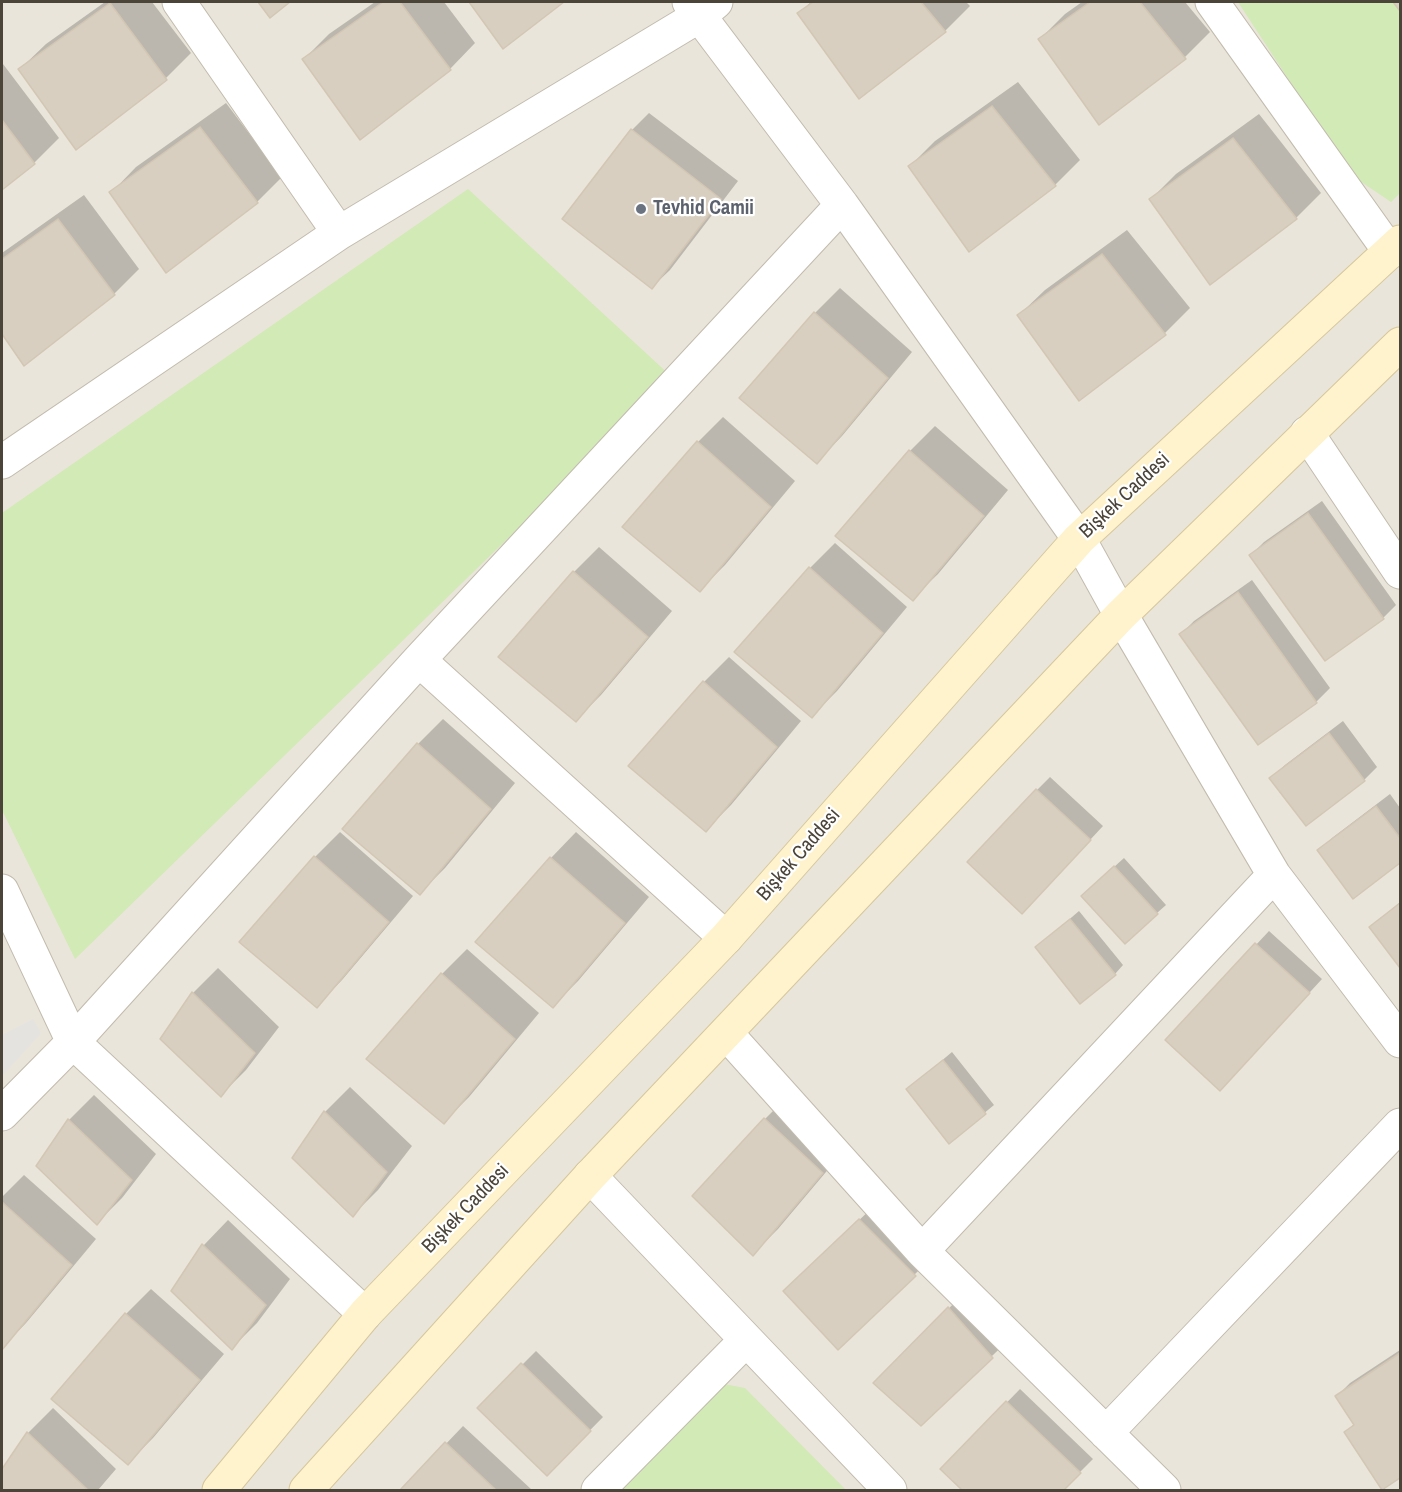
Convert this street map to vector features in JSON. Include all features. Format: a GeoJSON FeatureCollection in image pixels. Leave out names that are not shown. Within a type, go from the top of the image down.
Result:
{"type":"FeatureCollection","features":[{"type":"Feature","properties":{"kind":"street"},"geometry":{"type":"LineString","coordinates":[[179,2],[339,233]]}},
{"type":"Feature","properties":{"kind":"street"},"geometry":{"type":"LineString","coordinates":[[1212,2],[1395,247]]}},
{"type":"Feature","properties":{"kind":"street"},"geometry":{"type":"LineString","coordinates":[[2,462],[339,233],[702,6],[1079,539],[1121,615],[1274,875],[1400,1038]]}},
{"type":"Feature","properties":{"kind":"street"},"geometry":{"type":"LineString","coordinates":[[2,1114],[74,1042],[419,660],[842,205]]}},
{"type":"Feature","properties":{"kind":"street","name":"Bişkek Caddesi"},"geometry":{"type":"LineString","coordinates":[[219,1491],[365,1314],[726,938],[1079,539],[1395,247]]}},
{"type":"Feature","properties":{"kind":"street"},"geometry":{"type":"LineString","coordinates":[[306,1491],[590,1176],[1121,615],[1401,344]]}},
{"type":"Feature","properties":{"kind":"street"},"geometry":{"type":"LineString","coordinates":[[1307,434],[1401,572]]}},
{"type":"Feature","properties":{"kind":"street"},"geometry":{"type":"LineString","coordinates":[[419,660],[726,938]]}},
{"type":"Feature","properties":{"kind":"street"},"geometry":{"type":"LineString","coordinates":[[922,1251],[1274,875]]}},
{"type":"Feature","properties":{"kind":"street"},"geometry":{"type":"LineString","coordinates":[[2,891],[74,1042],[365,1314]]}},
{"type":"Feature","properties":{"kind":"street"},"geometry":{"type":"LineString","coordinates":[[726,1033],[922,1251],[1164,1491]]}},
{"type":"Feature","properties":{"kind":"street"},"geometry":{"type":"LineString","coordinates":[[1106,1433],[1401,1125]]}},
{"type":"Feature","properties":{"kind":"street"},"geometry":{"type":"LineString","coordinates":[[590,1176],[890,1491]]}},
{"type":"Feature","properties":{"kind":"street"},"geometry":{"type":"LineString","coordinates":[[598,1491],[746,1340]]}},
{"type":"Feature","properties":{"kind":"shaded area"},"geometry":{"type":"Polygon","coordinates":[[[2,2],[1400,2],[1400,1490],[2,1490],[2,2]]]}},
{"type":"Feature","properties":{"kind":"shaded area"},"geometry":{"type":"Polygon","coordinates":[[[33,1019],[41,1033],[2,1076],[2,1035],[33,1019]]]}},
{"type":"Feature","properties":{"kind":"green space"},"geometry":{"type":"Polygon","coordinates":[[[1238,2],[1400,2],[1400,193],[1391,202],[1351,175],[1238,2]]]}},
{"type":"Feature","properties":{"kind":"green space"},"geometry":{"type":"Polygon","coordinates":[[[468,189],[673,378],[75,959],[2,810],[2,513],[468,189]]]}},
{"type":"Feature","properties":{"kind":"green space"},"geometry":{"type":"Polygon","coordinates":[[[724,1384],[745,1388],[846,1490],[617,1490],[724,1384]]]}},
{"type":"Feature","properties":{"kind":"building"},"geometry":{"type":"Polygon","coordinates":[[[258,2],[290,2],[270,18],[258,2]]]}},
{"type":"Feature","properties":{"kind":"building"},"geometry":{"type":"Polygon","coordinates":[[[383,2],[400,2],[451,70],[360,140],[302,59],[383,2]]]}},
{"type":"Feature","properties":{"kind":"building"},"geometry":{"type":"Polygon","coordinates":[[[469,2],[564,2],[503,49],[469,2]]]}},
{"type":"Feature","properties":{"kind":"building"},"geometry":{"type":"Polygon","coordinates":[[[813,2],[921,2],[946,32],[859,99],[797,13],[813,2]]]}},
{"type":"Feature","properties":{"kind":"building"},"geometry":{"type":"Polygon","coordinates":[[[1090,2],[1140,2],[1186,59],[1099,125],[1038,39],[1090,2]]]}},
{"type":"Feature","properties":{"kind":"building"},"geometry":{"type":"Polygon","coordinates":[[[1393,2],[1400,2],[1400,11],[1393,2]]]}},
{"type":"Feature","properties":{"kind":"building"},"geometry":{"type":"Polygon","coordinates":[[[110,3],[167,80],[76,150],[18,69],[110,3]]]}},
{"type":"Feature","properties":{"kind":"building"},"geometry":{"type":"Polygon","coordinates":[[[992,106],[1056,186],[969,252],[908,166],[992,106]]]}},
{"type":"Feature","properties":{"kind":"building"},"geometry":{"type":"Polygon","coordinates":[[[2,120],[35,164],[2,190],[2,120]]]}},
{"type":"Feature","properties":{"kind":"building"},"geometry":{"type":"Polygon","coordinates":[[[200,127],[258,203],[166,273],[109,192],[200,127]]]}},
{"type":"Feature","properties":{"kind":"building","name":"Tevhid Camii"},"geometry":{"type":"Polygon","coordinates":[[[631,129],[721,199],[652,289],[562,219],[631,129]]]}},
{"type":"Feature","properties":{"kind":"building"},"geometry":{"type":"Polygon","coordinates":[[[1233,138],[1297,219],[1210,285],[1149,199],[1233,138]]]}},
{"type":"Feature","properties":{"kind":"building"},"geometry":{"type":"Polygon","coordinates":[[[58,219],[115,295],[24,366],[2,334],[2,259],[58,219]]]}},
{"type":"Feature","properties":{"kind":"building"},"geometry":{"type":"Polygon","coordinates":[[[1102,254],[1166,335],[1079,401],[1017,315],[1102,254]]]}},
{"type":"Feature","properties":{"kind":"building"},"geometry":{"type":"Polygon","coordinates":[[[814,312],[888,378],[817,464],[739,398],[814,312]]]}},
{"type":"Feature","properties":{"kind":"building"},"geometry":{"type":"Polygon","coordinates":[[[697,441],[771,507],[700,592],[622,527],[697,441]]]}},
{"type":"Feature","properties":{"kind":"building"},"geometry":{"type":"Polygon","coordinates":[[[909,450],[984,516],[913,601],[835,536],[909,450]]]}},
{"type":"Feature","properties":{"kind":"building"},"geometry":{"type":"Polygon","coordinates":[[[1308,513],[1384,619],[1325,661],[1249,555],[1308,513]]]}},
{"type":"Feature","properties":{"kind":"building"},"geometry":{"type":"Polygon","coordinates":[[[809,567],[883,633],[812,718],[734,652],[809,567]]]}},
{"type":"Feature","properties":{"kind":"building"},"geometry":{"type":"Polygon","coordinates":[[[573,571],[648,637],[576,722],[498,657],[573,571]]]}},
{"type":"Feature","properties":{"kind":"building"},"geometry":{"type":"Polygon","coordinates":[[[1238,592],[1317,703],[1258,745],[1179,634],[1238,592]]]}},
{"type":"Feature","properties":{"kind":"building"},"geometry":{"type":"Polygon","coordinates":[[[703,681],[777,747],[706,832],[628,766],[703,681]]]}},
{"type":"Feature","properties":{"kind":"building"},"geometry":{"type":"Polygon","coordinates":[[[1329,733],[1365,781],[1306,826],[1269,778],[1329,733]]]}},
{"type":"Feature","properties":{"kind":"building"},"geometry":{"type":"Polygon","coordinates":[[[417,743],[491,809],[420,895],[342,829],[417,743]]]}},
{"type":"Feature","properties":{"kind":"building"},"geometry":{"type":"Polygon","coordinates":[[[1036,789],[1091,840],[1022,914],[967,862],[1036,789]]]}},
{"type":"Feature","properties":{"kind":"building"},"geometry":{"type":"Polygon","coordinates":[[[1376,806],[1400,838],[1400,863],[1353,899],[1317,850],[1376,806]]]}},
{"type":"Feature","properties":{"kind":"building"},"geometry":{"type":"Polygon","coordinates":[[[314,856],[389,922],[317,1008],[239,942],[314,856]]]}},
{"type":"Feature","properties":{"kind":"building"},"geometry":{"type":"Polygon","coordinates":[[[550,857],[625,923],[553,1008],[475,942],[550,857]]]}},
{"type":"Feature","properties":{"kind":"building"},"geometry":{"type":"Polygon","coordinates":[[[1114,866],[1158,914],[1125,944],[1081,896],[1114,866]]]}},
{"type":"Feature","properties":{"kind":"building"},"geometry":{"type":"Polygon","coordinates":[[[1400,903],[1400,968],[1369,927],[1400,903]]]}},
{"type":"Feature","properties":{"kind":"building"},"geometry":{"type":"Polygon","coordinates":[[[1070,919],[1116,975],[1080,1004],[1035,947],[1070,919]]]}},
{"type":"Feature","properties":{"kind":"building"},"geometry":{"type":"Polygon","coordinates":[[[1255,943],[1310,993],[1220,1091],[1165,1040],[1255,943]]]}},
{"type":"Feature","properties":{"kind":"building"},"geometry":{"type":"Polygon","coordinates":[[[441,973],[515,1039],[444,1124],[366,1059],[441,973]]]}},
{"type":"Feature","properties":{"kind":"building"},"geometry":{"type":"Polygon","coordinates":[[[192,992],[255,1053],[221,1097],[160,1039],[192,992]]]}},
{"type":"Feature","properties":{"kind":"building"},"geometry":{"type":"Polygon","coordinates":[[[943,1060],[986,1114],[949,1144],[906,1089],[943,1060]]]}},
{"type":"Feature","properties":{"kind":"building"},"geometry":{"type":"Polygon","coordinates":[[[324,1111],[387,1172],[353,1217],[292,1158],[324,1111]]]}},
{"type":"Feature","properties":{"kind":"building"},"geometry":{"type":"Polygon","coordinates":[[[764,1118],[823,1173],[753,1256],[692,1196],[764,1118]]]}},
{"type":"Feature","properties":{"kind":"building"},"geometry":{"type":"Polygon","coordinates":[[[68,1119],[132,1180],[97,1225],[36,1166],[68,1119]]]}},
{"type":"Feature","properties":{"kind":"building"},"geometry":{"type":"Polygon","coordinates":[[[2,1202],[72,1265],[2,1350],[2,1202]]]}},
{"type":"Feature","properties":{"kind":"building"},"geometry":{"type":"Polygon","coordinates":[[[859,1219],[916,1276],[838,1350],[783,1291],[859,1219]]]}},
{"type":"Feature","properties":{"kind":"building"},"geometry":{"type":"Polygon","coordinates":[[[202,1244],[266,1305],[232,1350],[171,1291],[202,1244]]]}},
{"type":"Feature","properties":{"kind":"building"},"geometry":{"type":"Polygon","coordinates":[[[948,1307],[993,1358],[921,1426],[873,1383],[948,1307]]]}},
{"type":"Feature","properties":{"kind":"building"},"geometry":{"type":"Polygon","coordinates":[[[125,1313],[200,1380],[128,1465],[51,1399],[125,1313]]]}},
{"type":"Feature","properties":{"kind":"building"},"geometry":{"type":"Polygon","coordinates":[[[1400,1353],[1400,1478],[1382,1490],[1344,1432],[1354,1425],[1335,1396],[1400,1353]]]}},
{"type":"Feature","properties":{"kind":"building"},"geometry":{"type":"Polygon","coordinates":[[[521,1363],[591,1431],[547,1476],[477,1408],[521,1363]]]}},
{"type":"Feature","properties":{"kind":"building"},"geometry":{"type":"Polygon","coordinates":[[[1006,1401],[1081,1473],[1064,1490],[962,1490],[940,1469],[1006,1401]]]}},
{"type":"Feature","properties":{"kind":"building"},"geometry":{"type":"Polygon","coordinates":[[[27,1432],[88,1490],[2,1489],[2,1469],[27,1432]]]}},
{"type":"Feature","properties":{"kind":"building"},"geometry":{"type":"Polygon","coordinates":[[[445,1442],[496,1490],[400,1490],[445,1442]]]}},
{"type":"Feature","properties":{"kind":"place","name":"Tevhid Camii"},"geometry":{"type":"Point","coordinates":[641,209]}}]}
